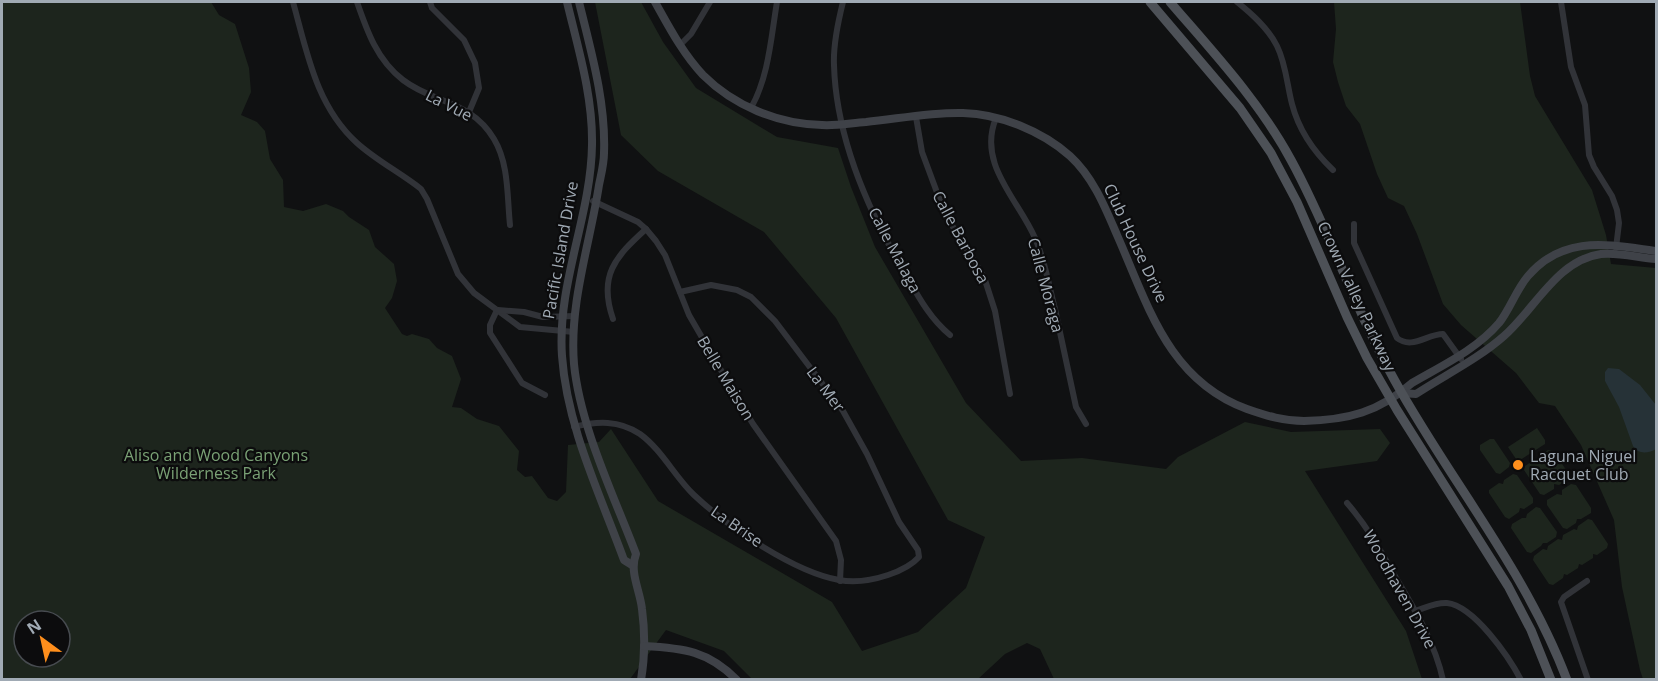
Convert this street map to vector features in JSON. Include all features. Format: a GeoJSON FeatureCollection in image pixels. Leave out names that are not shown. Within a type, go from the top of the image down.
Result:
{"type":"FeatureCollection","features":[{"type":"Feature","properties":{"kind":"main road","name":"Crown Valley Parkway"},"geometry":{"type":"LineString","coordinates":[[1150,2],[1240,108],[1271,153],[1297,202],[1359,342],[1391,400],[1508,586],[1531,630],[1551,680]]}},
{"type":"Feature","properties":{"kind":"main road","name":"Crown Valley Parkway"},"geometry":{"type":"LineString","coordinates":[[1170,2],[1252,99],[1285,150],[1315,208],[1364,322],[1402,393],[1533,602],[1557,651],[1567,680]]}},
{"type":"Feature","properties":{"kind":"street"},"geometry":{"type":"LineString","coordinates":[[293,2],[314,77],[322,97],[345,132],[359,145],[421,189],[458,274],[474,293],[520,327],[574,332]]}},
{"type":"Feature","properties":{"kind":"street","name":"La Vue"},"geometry":{"type":"LineString","coordinates":[[357,2],[373,44],[390,68],[404,81],[469,112],[483,123],[494,139],[503,162],[510,225]]}},
{"type":"Feature","properties":{"kind":"street"},"geometry":{"type":"LineString","coordinates":[[430,2],[432,8],[464,40],[475,63],[479,88],[469,112]]}},
{"type":"Feature","properties":{"kind":"street","name":"Pacific Island Drive"},"geometry":{"type":"LineString","coordinates":[[567,2],[591,105],[592,146],[585,200],[561,316],[566,387],[574,427],[624,560],[632,565]]}},
{"type":"Feature","properties":{"kind":"street","name":"Pacific Island Drive"},"geometry":{"type":"LineString","coordinates":[[579,2],[603,107],[604,155],[575,316],[574,365],[588,424],[636,554],[632,565],[642,609],[644,646],[641,680]]}},
{"type":"Feature","properties":{"kind":"street","name":"Club House Drive"},"geometry":{"type":"LineString","coordinates":[[655,2],[680,45],[704,75],[738,102],[791,122],[842,124],[961,113],[996,118],[1044,138],[1080,166],[1101,200],[1162,336],[1180,362],[1218,394],[1238,405],[1292,421],[1356,416],[1378,408],[1402,393],[1412,383],[1503,337],[1522,319],[1550,285],[1573,265],[1586,258],[1616,250],[1656,251]]}},
{"type":"Feature","properties":{"kind":"street"},"geometry":{"type":"LineString","coordinates":[[680,45],[692,34],[710,2]]}},
{"type":"Feature","properties":{"kind":"street"},"geometry":{"type":"LineString","coordinates":[[751,108],[757,98],[766,67],[777,2]]}},
{"type":"Feature","properties":{"kind":"street","name":"Calle Malaga"},"geometry":{"type":"LineString","coordinates":[[843,2],[836,31],[834,65],[847,149],[885,239],[930,315],[950,335]]}},
{"type":"Feature","properties":{"kind":"street"},"geometry":{"type":"LineString","coordinates":[[1237,2],[1269,33],[1276,45],[1282,59],[1298,124],[1313,148],[1333,170]]}},
{"type":"Feature","properties":{"kind":"street"},"geometry":{"type":"LineString","coordinates":[[1561,2],[1571,67],[1585,105],[1589,155],[1612,196],[1617,210],[1619,223],[1616,250]]}},
{"type":"Feature","properties":{"kind":"street","name":"Calle Barbosa"},"geometry":{"type":"LineString","coordinates":[[916,117],[922,152],[945,214],[984,277],[995,311],[1010,394]]}},
{"type":"Feature","properties":{"kind":"street","name":"Calle Moraga"},"geometry":{"type":"LineString","coordinates":[[996,118],[991,133],[992,158],[997,173],[1024,215],[1036,240],[1048,281],[1076,407],[1086,424]]}},
{"type":"Feature","properties":{"kind":"street","name":"Belle Maison"},"geometry":{"type":"LineString","coordinates":[[585,200],[597,202],[628,217],[646,229],[664,255],[696,328],[753,424],[836,541],[841,560],[840,580]]}},
{"type":"Feature","properties":{"kind":"street"},"geometry":{"type":"LineString","coordinates":[[1354,224],[1354,243],[1397,338],[1404,343],[1412,344],[1433,334],[1443,334],[1461,360]]}},
{"type":"Feature","properties":{"kind":"street"},"geometry":{"type":"LineString","coordinates":[[613,319],[606,288],[610,271],[628,245],[646,229]]}},
{"type":"Feature","properties":{"kind":"street","name":"Club House Drive"},"geometry":{"type":"LineString","coordinates":[[1461,360],[1500,322],[1527,277],[1541,264],[1565,250],[1590,244],[1656,259]]}},
{"type":"Feature","properties":{"kind":"street","name":"La Mer"},"geometry":{"type":"LineString","coordinates":[[680,292],[699,287],[725,287],[751,297],[775,321],[843,411],[867,454],[899,522],[918,550],[919,557]]}},
{"type":"Feature","properties":{"kind":"street"},"geometry":{"type":"LineString","coordinates":[[497,310],[524,312],[543,317],[575,316]]}},
{"type":"Feature","properties":{"kind":"street"},"geometry":{"type":"LineString","coordinates":[[497,310],[490,325],[490,333],[522,383],[545,395]]}},
{"type":"Feature","properties":{"kind":"street","name":"La Brise"},"geometry":{"type":"LineString","coordinates":[[574,427],[608,422],[639,434],[694,495],[726,521],[799,567],[818,575],[859,581],[881,578],[913,564],[919,557]]}},
{"type":"Feature","properties":{"kind":"street","name":"Woodhaven Drive"},"geometry":{"type":"LineString","coordinates":[[1347,503],[1364,522],[1415,611],[1437,656],[1443,680]]}},
{"type":"Feature","properties":{"kind":"street"},"geometry":{"type":"LineString","coordinates":[[1587,581],[1564,597],[1561,602],[1588,680]]}},
{"type":"Feature","properties":{"kind":"street"},"geometry":{"type":"LineString","coordinates":[[1415,611],[1442,604],[1462,608],[1478,621],[1511,662],[1521,680]]}},
{"type":"Feature","properties":{"kind":"street"},"geometry":{"type":"LineString","coordinates":[[644,646],[678,648],[711,658],[737,680]]}},
{"type":"Feature","properties":{"kind":"green space","name":"Aliso and Wood Canyons Wilderness Park"},"geometry":{"type":"Polygon","coordinates":[[[2,2],[211,2],[219,15],[235,24],[249,68],[251,92],[241,115],[257,122],[265,131],[270,159],[283,180],[284,207],[303,211],[326,204],[343,211],[369,230],[375,247],[394,264],[397,281],[392,298],[385,308],[402,334],[407,336],[412,334],[429,339],[437,348],[452,356],[461,379],[452,407],[461,408],[477,419],[499,426],[519,451],[517,470],[525,477],[532,476],[548,498],[557,501],[566,492],[568,445],[599,442],[611,429],[658,501],[832,602],[862,651],[918,632],[966,588],[985,537],[948,520],[836,318],[764,232],[658,171],[621,135],[595,2],[641,2],[663,42],[696,88],[777,137],[838,148],[875,247],[966,403],[1021,461],[1082,458],[1166,469],[1178,457],[1245,422],[1291,432],[1380,429],[1390,443],[1377,461],[1305,471],[1406,631],[1422,679],[1054,679],[1040,649],[1027,643],[1005,654],[978,679],[752,679],[724,651],[666,630],[630,679],[2,679],[2,2]]]}},
{"type":"Feature","properties":{"kind":"green space"},"geometry":{"type":"Polygon","coordinates":[[[1334,2],[1520,2],[1535,96],[1592,190],[1606,235],[1611,264],[1656,268],[1656,679],[1643,679],[1640,670],[1622,587],[1614,520],[1581,445],[1555,406],[1539,403],[1516,373],[1461,325],[1443,304],[1404,206],[1388,198],[1360,124],[1346,106],[1338,82],[1333,62],[1336,29],[1334,2]]]}},
{"type":"Feature","properties":{"kind":"green space"},"geometry":{"type":"Polygon","coordinates":[[[1537,428],[1545,444],[1520,460],[1516,459],[1508,447],[1537,428]]]}},
{"type":"Feature","properties":{"kind":"green space"},"geometry":{"type":"Polygon","coordinates":[[[1494,439],[1510,463],[1509,467],[1500,474],[1496,473],[1480,450],[1480,445],[1494,439]]]}},
{"type":"Feature","properties":{"kind":"green space"},"geometry":{"type":"Polygon","coordinates":[[[1548,450],[1553,451],[1569,474],[1568,479],[1559,485],[1554,484],[1554,489],[1544,495],[1540,494],[1524,470],[1525,466],[1538,460],[1539,456],[1548,450]]]}},
{"type":"Feature","properties":{"kind":"green space"},"geometry":{"type":"Polygon","coordinates":[[[1513,474],[1517,475],[1533,498],[1533,503],[1524,509],[1520,508],[1519,512],[1509,519],[1505,517],[1489,490],[1499,483],[1503,484],[1504,480],[1513,474]]]}},
{"type":"Feature","properties":{"kind":"green space"},"geometry":{"type":"Polygon","coordinates":[[[1571,484],[1576,485],[1591,508],[1591,513],[1577,519],[1576,523],[1567,529],[1563,528],[1547,505],[1547,500],[1557,494],[1562,495],[1562,490],[1571,484]]]}},
{"type":"Feature","properties":{"kind":"green space"},"geometry":{"type":"Polygon","coordinates":[[[1536,507],[1540,508],[1557,532],[1556,537],[1543,543],[1531,553],[1527,552],[1511,528],[1512,524],[1526,518],[1527,514],[1536,507]]]}},
{"type":"Feature","properties":{"kind":"green space"},"geometry":{"type":"Polygon","coordinates":[[[1588,519],[1592,520],[1608,544],[1607,548],[1597,555],[1593,554],[1593,558],[1582,565],[1579,564],[1578,568],[1567,575],[1564,574],[1563,578],[1553,585],[1549,584],[1533,560],[1534,556],[1543,549],[1547,550],[1548,546],[1558,539],[1562,540],[1563,535],[1574,529],[1577,530],[1578,526],[1588,519]]]}},
{"type":"Feature","properties":{"kind":"shaded area"},"geometry":{"type":"Polygon","coordinates":[[[1608,368],[1619,369],[1640,385],[1656,405],[1656,449],[1643,452],[1637,451],[1633,446],[1619,407],[1605,381],[1605,372],[1608,368]]]}},
{"type":"Feature","properties":{"kind":"place","name":"Laguna Niguel Racquet Club"},"geometry":{"type":"Point","coordinates":[1518,465]}}]}
